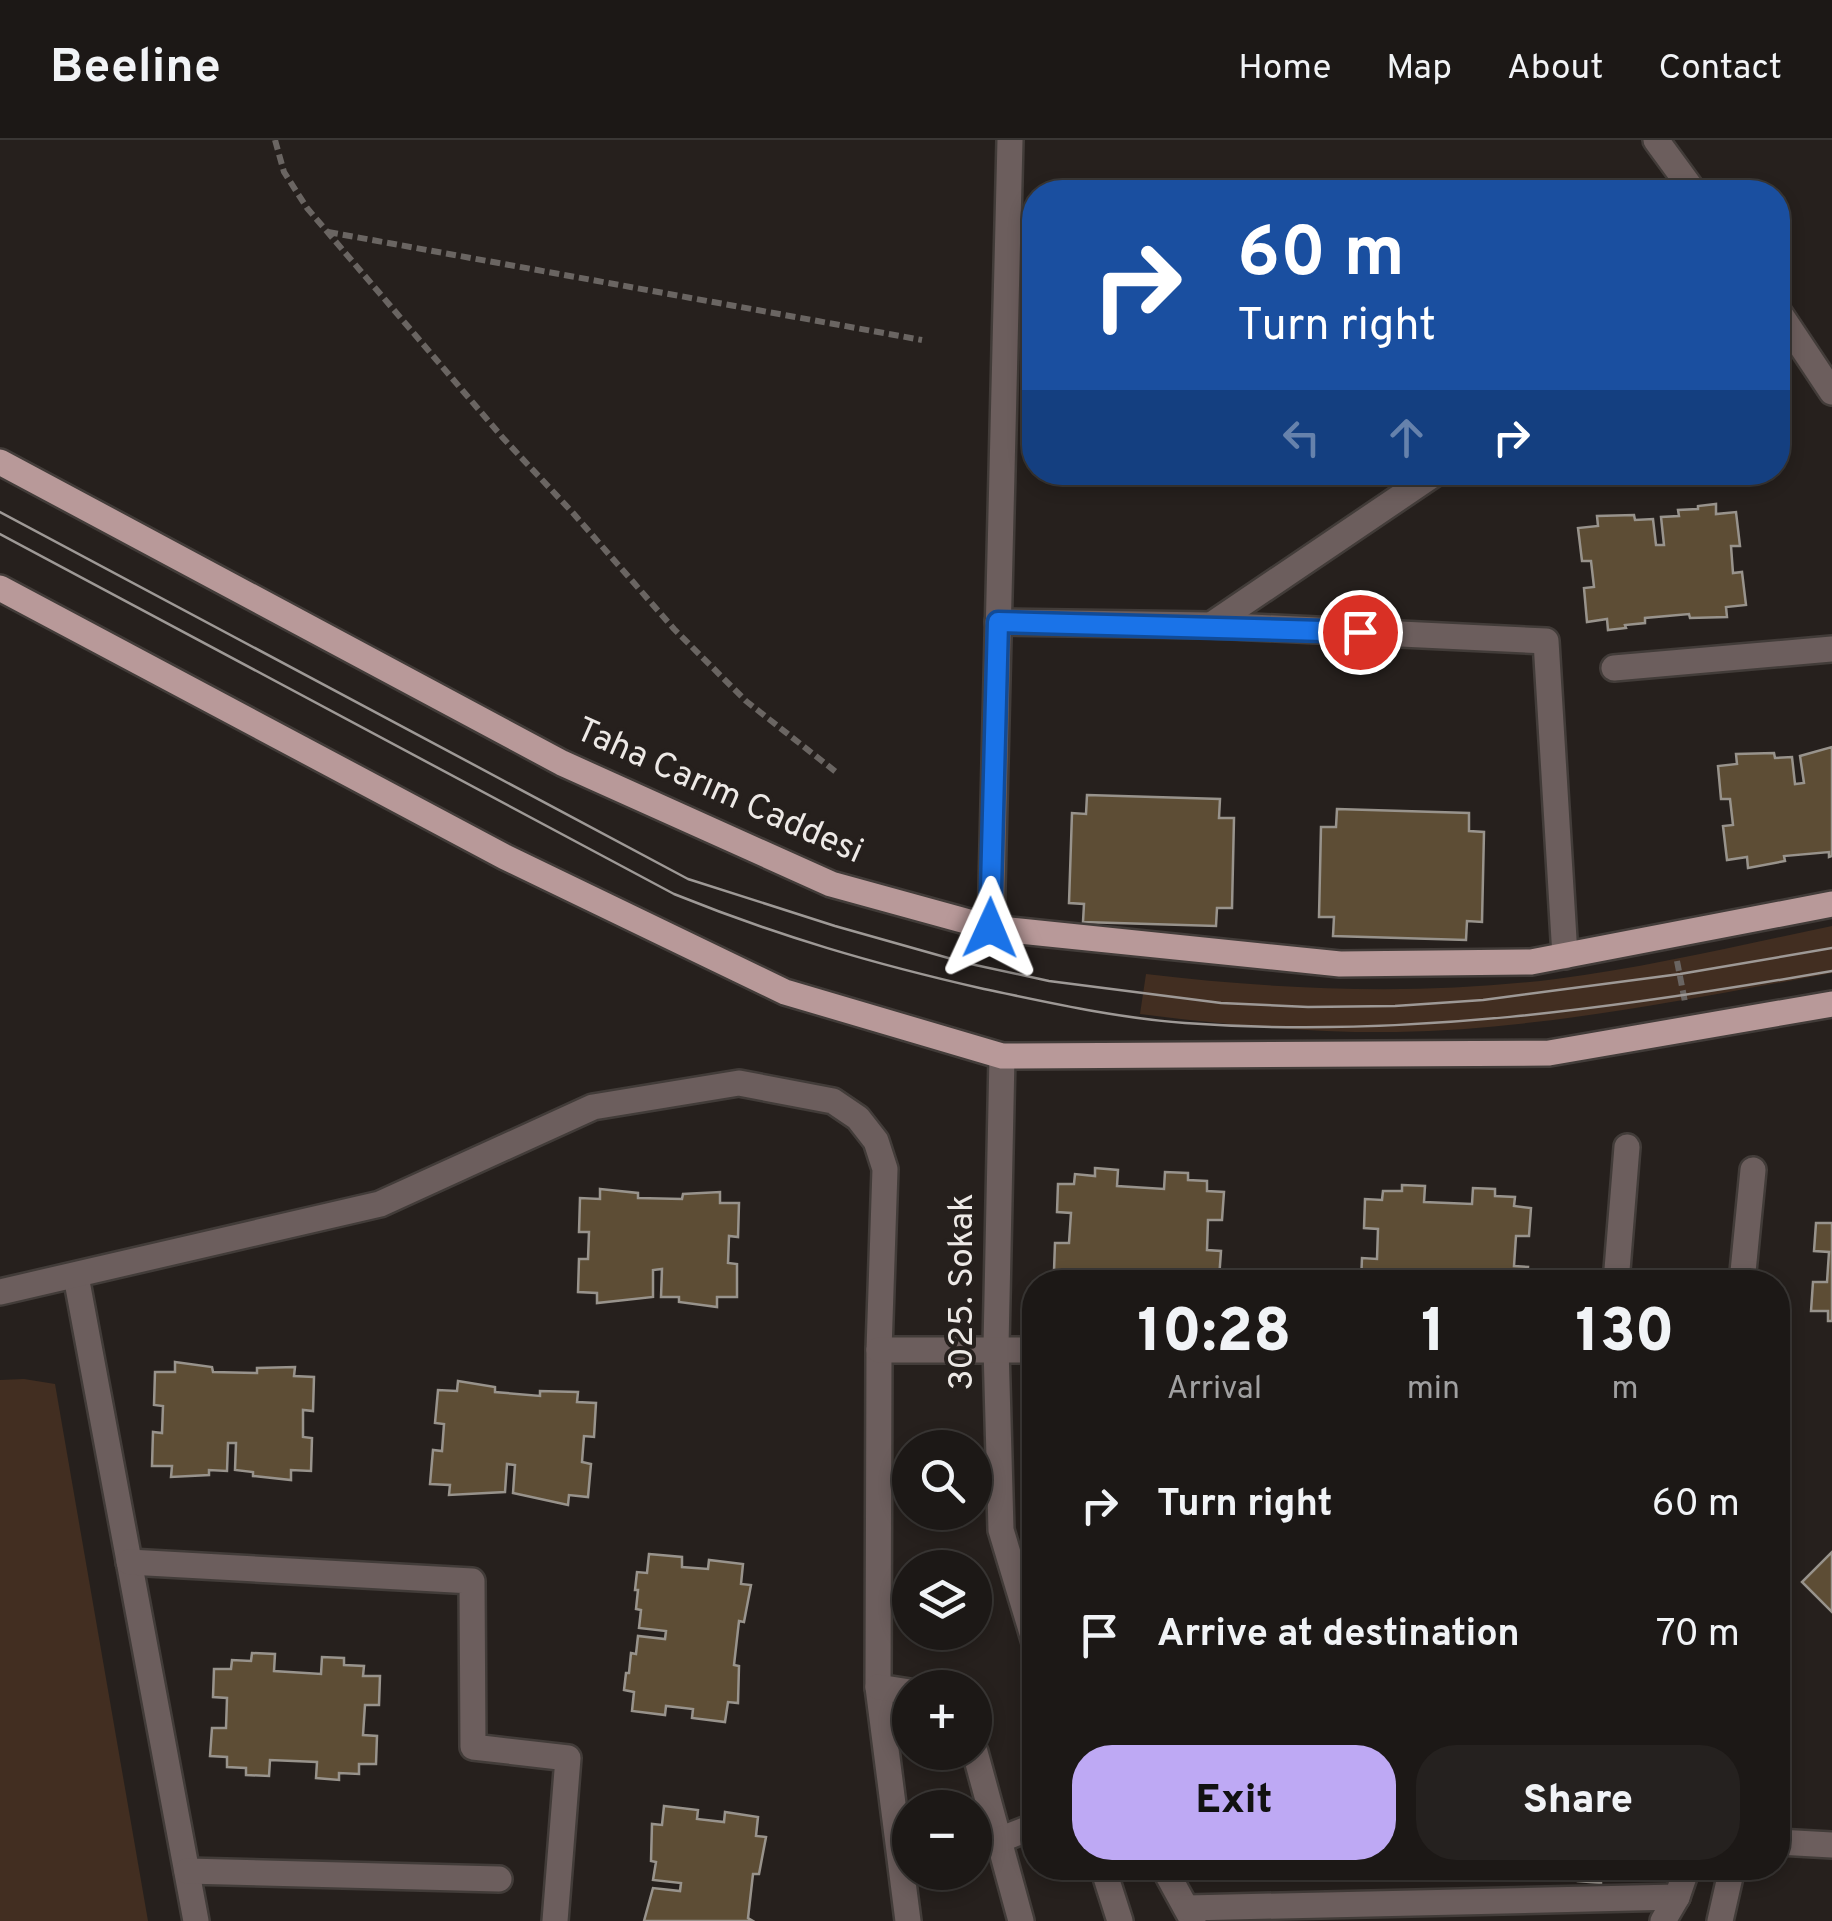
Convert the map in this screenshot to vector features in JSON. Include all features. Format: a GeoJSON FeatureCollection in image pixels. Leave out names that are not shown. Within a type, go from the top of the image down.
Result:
{"type":"FeatureCollection","features":[{"type":"Feature","properties":{"kind":"main road","name":"Taha Carım Caddesi"},"geometry":{"type":"LineString","coordinates":[[0,462],[562,763],[831,884],[990,928],[1340,964],[1531,962],[1832,904]]}},
{"type":"Feature","properties":{"kind":"main road"},"geometry":{"type":"LineString","coordinates":[[0,588],[504,857],[785,992],[1002,1056],[1549,1054],[1832,1004]]}},
{"type":"Feature","properties":{"kind":"street"},"geometry":{"type":"LineString","coordinates":[[990,928],[1010,140]]}},
{"type":"Feature","properties":{"kind":"street"},"geometry":{"type":"LineString","coordinates":[[1656,140],[1685,180]]}},
{"type":"Feature","properties":{"kind":"street"},"geometry":{"type":"LineString","coordinates":[[1790,329],[1832,392]]}},
{"type":"Feature","properties":{"kind":"street"},"geometry":{"type":"LineString","coordinates":[[1211,626],[1418,485]]}},
{"type":"Feature","properties":{"kind":"street"},"geometry":{"type":"LineString","coordinates":[[998,622],[1211,626],[1546,641],[1564,956]]}},
{"type":"Feature","properties":{"kind":"street"},"geometry":{"type":"LineString","coordinates":[[1614,668],[1832,649]]}},
{"type":"Feature","properties":{"kind":"street","name":"3025. Sokak"},"geometry":{"type":"LineString","coordinates":[[1002,1056],[996,1348],[1000,1530],[1022,1602]]}},
{"type":"Feature","properties":{"kind":"street"},"geometry":{"type":"LineString","coordinates":[[0,1292],[380,1204],[593,1106],[739,1082],[805,1093],[833,1102],[858,1118],[876,1141],[886,1169],[879,1350],[878,1687],[908,1921]]}},
{"type":"Feature","properties":{"kind":"street"},"geometry":{"type":"LineString","coordinates":[[1617,1270],[1628,1147]]}},
{"type":"Feature","properties":{"kind":"street"},"geometry":{"type":"LineString","coordinates":[[1743,1270],[1752,1170]]}},
{"type":"Feature","properties":{"kind":"street"},"geometry":{"type":"LineString","coordinates":[[76,1276],[196,1921]]}},
{"type":"Feature","properties":{"kind":"street"},"geometry":{"type":"LineString","coordinates":[[879,1350],[1022,1349]]}},
{"type":"Feature","properties":{"kind":"street"},"geometry":{"type":"LineString","coordinates":[[130,1562],[472,1581],[472,1747],[568,1758],[555,1921]]}},
{"type":"Feature","properties":{"kind":"street"},"geometry":{"type":"LineString","coordinates":[[878,1687],[892,1689]]}},
{"type":"Feature","properties":{"kind":"street"},"geometry":{"type":"LineString","coordinates":[[980,1770],[1021,1921]]}},
{"type":"Feature","properties":{"kind":"street"},"geometry":{"type":"LineString","coordinates":[[998,1840],[1022,1831]]}},
{"type":"Feature","properties":{"kind":"street"},"geometry":{"type":"LineString","coordinates":[[1790,1843],[1832,1845]]}},
{"type":"Feature","properties":{"kind":"street"},"geometry":{"type":"LineString","coordinates":[[186,1870],[500,1879]]}},
{"type":"Feature","properties":{"kind":"street"},"geometry":{"type":"LineString","coordinates":[[1107,1880],[1120,1921]]}},
{"type":"Feature","properties":{"kind":"street"},"geometry":{"type":"LineString","coordinates":[[1171,1880],[1190,1915],[1677,1897]]}},
{"type":"Feature","properties":{"kind":"street"},"geometry":{"type":"LineString","coordinates":[[1662,1921],[1683,1880]]}},
{"type":"Feature","properties":{"kind":"street"},"geometry":{"type":"LineString","coordinates":[[1720,1921],[1729,1880]]}},
{"type":"Feature","properties":{"kind":"path"},"geometry":{"type":"LineString","coordinates":[[275,140],[294,191],[503,438],[674,629],[746,702],[836,772]]}},
{"type":"Feature","properties":{"kind":"path"},"geometry":{"type":"LineString","coordinates":[[326,231],[922,340]]}},
{"type":"Feature","properties":{"kind":"path"},"geometry":{"type":"LineString","coordinates":[[1673,935],[1690,1029]]}},
{"type":"Feature","properties":{"kind":"shaded area"},"geometry":{"type":"Polygon","coordinates":[[[1832,926],[1832,973],[1561,1019],[1452,1030],[1365,1032],[1140,1014],[1146,974],[1351,989],[1453,988],[1625,968],[1832,926]]]}},
{"type":"Feature","properties":{"kind":"shaded area"},"geometry":{"type":"Polygon","coordinates":[[[0,1380],[55,1384],[148,1921],[0,1921],[0,1380]]]}},
{"type":"Feature","properties":{"kind":"building"},"geometry":{"type":"Polygon","coordinates":[[[1716,504],[1716,514],[1736,512],[1740,546],[1731,546],[1733,573],[1742,572],[1746,605],[1726,607],[1727,617],[1690,618],[1689,614],[1645,618],[1645,623],[1608,630],[1607,619],[1587,622],[1584,588],[1594,587],[1591,561],[1582,561],[1578,528],[1598,526],[1597,516],[1634,515],[1635,520],[1653,519],[1656,545],[1664,545],[1661,517],[1679,516],[1678,510],[1716,504]]]}},
{"type":"Feature","properties":{"kind":"building"},"geometry":{"type":"Polygon","coordinates":[[[1832,747],[1832,856],[1829,852],[1784,856],[1785,861],[1748,868],[1747,857],[1727,860],[1723,826],[1733,825],[1730,799],[1721,799],[1718,766],[1737,764],[1736,754],[1774,753],[1775,758],[1792,757],[1795,784],[1804,783],[1800,756],[1832,747]]]}},
{"type":"Feature","properties":{"kind":"building"},"geometry":{"type":"Polygon","coordinates":[[[1087,795],[1220,799],[1219,818],[1234,818],[1232,908],[1217,908],[1216,926],[1083,922],[1084,904],[1069,903],[1072,813],[1086,814],[1087,795]]]}},
{"type":"Feature","properties":{"kind":"building"},"geometry":{"type":"Polygon","coordinates":[[[1337,809],[1469,813],[1469,831],[1484,832],[1482,922],[1467,921],[1466,940],[1333,936],[1334,917],[1319,917],[1321,827],[1336,827],[1337,809]]]}},
{"type":"Feature","properties":{"kind":"building"},"geometry":{"type":"Polygon","coordinates":[[[1095,1168],[1118,1170],[1117,1186],[1164,1189],[1165,1172],[1188,1173],[1188,1180],[1207,1181],[1207,1191],[1224,1192],[1222,1220],[1208,1220],[1207,1250],[1221,1251],[1220,1270],[1054,1270],[1055,1243],[1069,1243],[1071,1213],[1057,1212],[1058,1184],[1074,1184],[1075,1174],[1095,1176],[1095,1168]]]}},
{"type":"Feature","properties":{"kind":"building"},"geometry":{"type":"Polygon","coordinates":[[[1402,1185],[1425,1186],[1424,1202],[1472,1204],[1473,1188],[1495,1189],[1495,1196],[1515,1197],[1514,1206],[1531,1208],[1529,1236],[1516,1236],[1514,1266],[1528,1270],[1362,1270],[1362,1258],[1377,1259],[1378,1229],[1364,1228],[1365,1199],[1382,1200],[1383,1191],[1402,1191],[1402,1185]]]}},
{"type":"Feature","properties":{"kind":"building"},"geometry":{"type":"Polygon","coordinates":[[[600,1189],[638,1193],[638,1198],[682,1199],[683,1194],[720,1192],[720,1203],[739,1203],[738,1237],[729,1236],[728,1263],[737,1264],[737,1297],[717,1297],[717,1307],[679,1302],[679,1297],[661,1297],[662,1269],[653,1270],[653,1297],[597,1303],[597,1293],[578,1292],[579,1259],[588,1259],[589,1232],[579,1232],[580,1198],[600,1199],[600,1189]]]}},
{"type":"Feature","properties":{"kind":"building"},"geometry":{"type":"Polygon","coordinates":[[[1816,1223],[1832,1223],[1832,1321],[1828,1321],[1828,1311],[1811,1311],[1813,1282],[1827,1282],[1829,1252],[1814,1251],[1816,1223]]]}},
{"type":"Feature","properties":{"kind":"building"},"geometry":{"type":"Polygon","coordinates":[[[175,1362],[212,1367],[213,1372],[257,1373],[257,1368],[295,1367],[294,1376],[314,1377],[313,1411],[303,1410],[303,1437],[312,1438],[311,1471],[291,1470],[291,1480],[235,1470],[236,1443],[228,1443],[227,1471],[171,1477],[172,1466],[152,1466],[153,1432],[162,1433],[163,1406],[154,1405],[155,1372],[175,1372],[175,1362]]]}},
{"type":"Feature","properties":{"kind":"building"},"geometry":{"type":"Polygon","coordinates":[[[458,1381],[495,1387],[495,1392],[540,1396],[540,1391],[578,1392],[577,1402],[596,1403],[594,1437],[584,1436],[582,1462],[591,1464],[588,1497],[569,1495],[568,1505],[513,1493],[515,1465],[507,1464],[505,1492],[449,1495],[450,1485],[430,1484],[433,1450],[442,1451],[444,1424],[435,1423],[438,1390],[457,1391],[458,1381]]]}},
{"type":"Feature","properties":{"kind":"building"},"geometry":{"type":"Polygon","coordinates":[[[1832,1552],[1832,1612],[1802,1582],[1832,1552]]]}},
{"type":"Feature","properties":{"kind":"building"},"geometry":{"type":"Polygon","coordinates":[[[649,1554],[682,1557],[682,1567],[708,1569],[709,1560],[743,1564],[741,1584],[751,1585],[744,1622],[739,1621],[734,1665],[739,1666],[738,1703],[728,1702],[725,1722],[692,1718],[693,1709],[666,1706],[665,1715],[632,1711],[634,1692],[624,1690],[638,1636],[665,1639],[666,1631],[639,1628],[637,1572],[647,1573],[649,1554]]]}},
{"type":"Feature","properties":{"kind":"building"},"geometry":{"type":"Polygon","coordinates":[[[252,1653],[275,1654],[274,1671],[321,1674],[322,1657],[344,1658],[344,1665],[364,1666],[363,1676],[380,1676],[379,1705],[365,1705],[363,1735],[377,1736],[376,1764],[359,1764],[359,1774],[339,1773],[339,1780],[316,1778],[317,1762],[270,1760],[269,1776],[246,1775],[246,1768],[227,1767],[227,1757],[210,1756],[212,1728],[226,1728],[227,1698],[213,1697],[214,1669],[231,1669],[232,1660],[251,1661],[252,1653]]]}},
{"type":"Feature","properties":{"kind":"building"},"geometry":{"type":"Polygon","coordinates":[[[664,1806],[698,1810],[697,1819],[724,1822],[725,1812],[758,1817],[756,1836],[766,1837],[759,1874],[753,1874],[748,1918],[753,1921],[644,1921],[653,1888],[680,1891],[681,1883],[653,1880],[656,1862],[651,1861],[652,1824],[662,1825],[664,1806]]]}},
{"type":"Feature","properties":{"kind":"tram line"},"geometry":{"type":"LineString","coordinates":[[0,512],[688,879],[966,963],[1049,981],[1221,1003],[1395,1006],[1483,1000],[1680,974],[1832,948]]}},
{"type":"Feature","properties":{"kind":"tram line"},"geometry":{"type":"LineString","coordinates":[[0,534],[674,894],[789,936],[984,989],[1160,1021],[1348,1027],[1591,1008],[1832,971]]}},
{"type":"Feature","properties":{"kind":"route"},"geometry":{"type":"LineString","coordinates":[[990,928],[998,622],[1360,632]]}}]}
